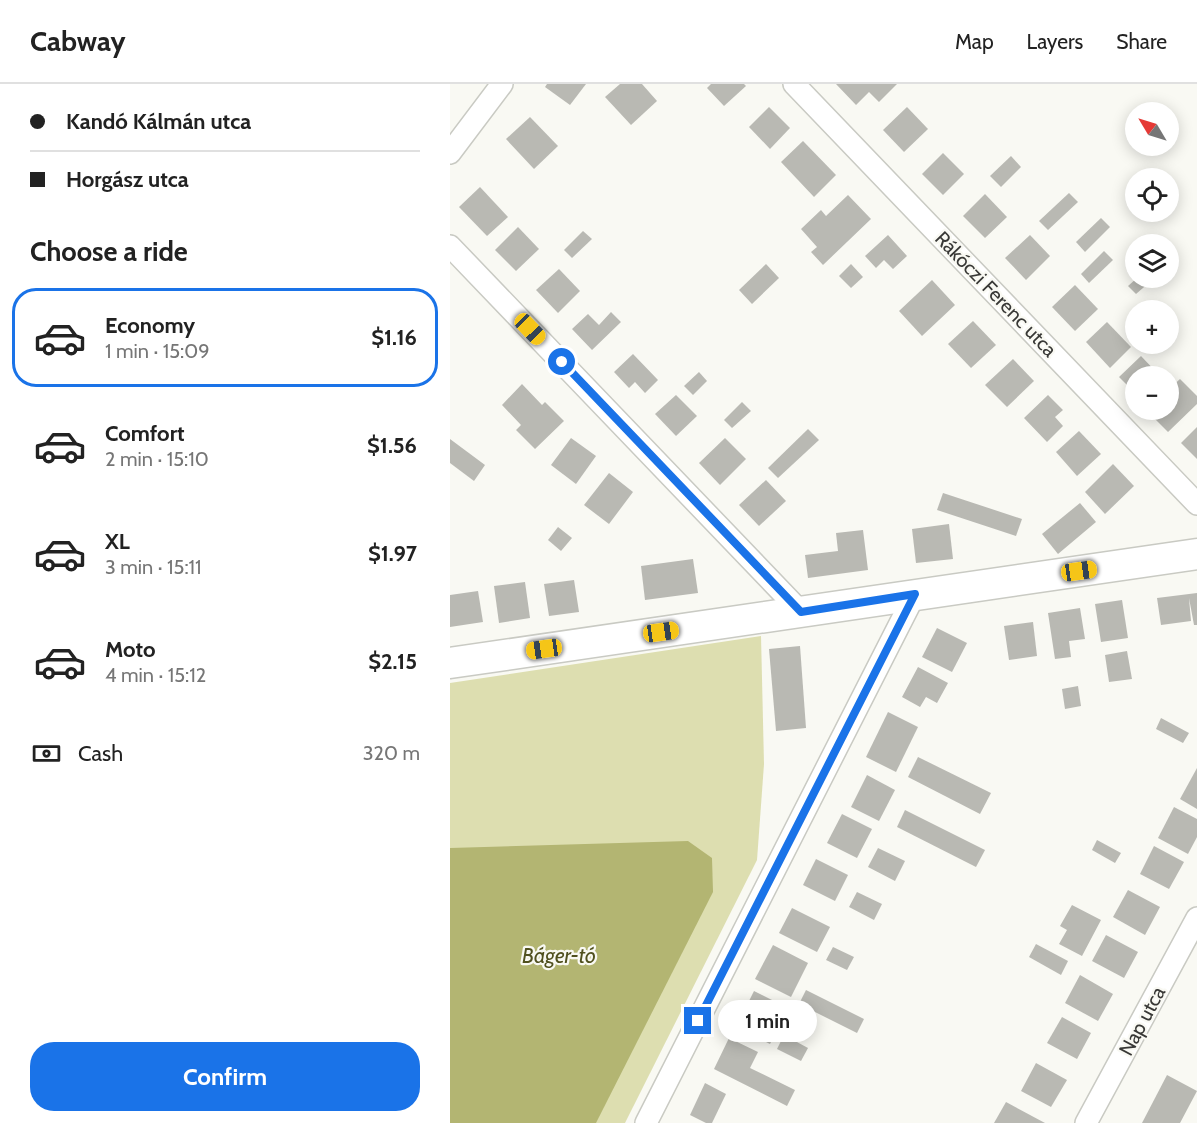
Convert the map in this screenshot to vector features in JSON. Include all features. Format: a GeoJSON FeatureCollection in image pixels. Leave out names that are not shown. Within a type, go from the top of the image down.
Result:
{"type":"FeatureCollection","features":[{"type":"Feature","properties":{"kind":"street"},"geometry":{"type":"LineString","coordinates":[[450,153],[502,84]]}},
{"type":"Feature","properties":{"kind":"street","name":"Rákóczi Ferenc utca"},"geometry":{"type":"LineString","coordinates":[[794,84],[1197,504]]}},
{"type":"Feature","properties":{"kind":"street"},"geometry":{"type":"LineString","coordinates":[[450,246],[801,612]]}},
{"type":"Feature","properties":{"kind":"street"},"geometry":{"type":"LineString","coordinates":[[450,663],[1197,554]]}},
{"type":"Feature","properties":{"kind":"street"},"geometry":{"type":"LineString","coordinates":[[646,1123],[915,594]]}},
{"type":"Feature","properties":{"kind":"street","name":"Nap utca"},"geometry":{"type":"LineString","coordinates":[[1086,1123],[1196,923]]}},
{"type":"Feature","properties":{"kind":"shaded area"},"geometry":{"type":"Polygon","coordinates":[[[761,636],[764,764],[757,860],[625,1123],[450,1123],[450,683],[761,636]]]}},
{"type":"Feature","properties":{"kind":"water","name":"Báger-tó"},"geometry":{"type":"Polygon","coordinates":[[[688,841],[712,858],[713,892],[596,1123],[450,1123],[450,848],[688,841]]]}},
{"type":"Feature","properties":{"kind":"building"},"geometry":{"type":"Polygon","coordinates":[[[547,84],[586,84],[570,105],[545,87],[547,84]]]}},
{"type":"Feature","properties":{"kind":"building"},"geometry":{"type":"Polygon","coordinates":[[[620,84],[642,84],[657,101],[631,125],[605,97],[620,84]]]}},
{"type":"Feature","properties":{"kind":"building"},"geometry":{"type":"Polygon","coordinates":[[[711,84],[744,84],[746,86],[724,106],[707,88],[711,84]]]}},
{"type":"Feature","properties":{"kind":"building"},"geometry":{"type":"Polygon","coordinates":[[[836,84],[897,84],[879,102],[869,92],[856,105],[836,84]]]}},
{"type":"Feature","properties":{"kind":"building"},"geometry":{"type":"Polygon","coordinates":[[[769,107],[790,128],[770,149],[749,127],[769,107]]]}},
{"type":"Feature","properties":{"kind":"building"},"geometry":{"type":"Polygon","coordinates":[[[907,107],[928,129],[904,152],[883,130],[907,107]]]}},
{"type":"Feature","properties":{"kind":"building"},"geometry":{"type":"Polygon","coordinates":[[[530,117],[558,146],[534,169],[506,139],[530,117]]]}},
{"type":"Feature","properties":{"kind":"building"},"geometry":{"type":"Polygon","coordinates":[[[803,141],[836,175],[814,197],[781,162],[803,141]]]}},
{"type":"Feature","properties":{"kind":"building"},"geometry":{"type":"Polygon","coordinates":[[[943,153],[964,174],[943,195],[922,174],[943,153]]]}},
{"type":"Feature","properties":{"kind":"building"},"geometry":{"type":"Polygon","coordinates":[[[1011,156],[1021,167],[1001,187],[990,176],[1011,156]]]}},
{"type":"Feature","properties":{"kind":"building"},"geometry":{"type":"Polygon","coordinates":[[[480,187],[508,217],[487,236],[459,207],[480,187]]]}},
{"type":"Feature","properties":{"kind":"building"},"geometry":{"type":"Polygon","coordinates":[[[1069,193],[1078,202],[1048,230],[1039,221],[1069,193]]]}},
{"type":"Feature","properties":{"kind":"building"},"geometry":{"type":"Polygon","coordinates":[[[985,194],[1007,217],[985,238],[963,216],[985,194]]]}},
{"type":"Feature","properties":{"kind":"building"},"geometry":{"type":"Polygon","coordinates":[[[848,195],[871,219],[823,265],[811,252],[817,247],[801,229],[821,210],[826,216],[848,195]]]}},
{"type":"Feature","properties":{"kind":"building"},"geometry":{"type":"Polygon","coordinates":[[[1101,218],[1110,227],[1085,252],[1076,242],[1101,218]]]}},
{"type":"Feature","properties":{"kind":"building"},"geometry":{"type":"Polygon","coordinates":[[[518,227],[539,249],[516,271],[495,250],[518,227]]]}},
{"type":"Feature","properties":{"kind":"building"},"geometry":{"type":"Polygon","coordinates":[[[583,231],[592,239],[572,258],[564,250],[583,231]]]}},
{"type":"Feature","properties":{"kind":"building"},"geometry":{"type":"Polygon","coordinates":[[[888,235],[907,256],[893,269],[884,260],[876,268],[865,256],[888,235]]]}},
{"type":"Feature","properties":{"kind":"building"},"geometry":{"type":"Polygon","coordinates":[[[1030,235],[1050,256],[1026,280],[1005,258],[1030,235]]]}},
{"type":"Feature","properties":{"kind":"building"},"geometry":{"type":"Polygon","coordinates":[[[1104,251],[1113,260],[1089,283],[1081,274],[1104,251]]]}},
{"type":"Feature","properties":{"kind":"building"},"geometry":{"type":"Polygon","coordinates":[[[766,264],[779,278],[752,304],[739,290],[766,264]]]}},
{"type":"Feature","properties":{"kind":"building"},"geometry":{"type":"Polygon","coordinates":[[[851,264],[863,277],[851,288],[839,276],[851,264]]]}},
{"type":"Feature","properties":{"kind":"building"},"geometry":{"type":"Polygon","coordinates":[[[559,269],[580,291],[558,313],[536,290],[559,269]]]}},
{"type":"Feature","properties":{"kind":"building"},"geometry":{"type":"Polygon","coordinates":[[[932,280],[955,305],[922,336],[899,311],[932,280]]]}},
{"type":"Feature","properties":{"kind":"building"},"geometry":{"type":"Polygon","coordinates":[[[1075,285],[1098,309],[1075,331],[1052,307],[1075,285]]]}},
{"type":"Feature","properties":{"kind":"building"},"geometry":{"type":"Polygon","coordinates":[[[1130,288],[1143,288],[1136,294],[1130,288]]]}},
{"type":"Feature","properties":{"kind":"building"},"geometry":{"type":"Polygon","coordinates":[[[611,312],[621,322],[592,350],[572,329],[588,314],[599,325],[611,312]]]}},
{"type":"Feature","properties":{"kind":"building"},"geometry":{"type":"Polygon","coordinates":[[[973,321],[996,345],[971,368],[948,344],[973,321]]]}},
{"type":"Feature","properties":{"kind":"building"},"geometry":{"type":"Polygon","coordinates":[[[1107,322],[1125,341],[1125,353],[1110,368],[1086,342],[1107,322]]]}},
{"type":"Feature","properties":{"kind":"building"},"geometry":{"type":"Polygon","coordinates":[[[633,354],[658,380],[645,393],[635,382],[629,388],[614,372],[633,354]]]}},
{"type":"Feature","properties":{"kind":"building"},"geometry":{"type":"Polygon","coordinates":[[[1141,356],[1150,366],[1131,366],[1141,356]]]}},
{"type":"Feature","properties":{"kind":"building"},"geometry":{"type":"Polygon","coordinates":[[[1013,359],[1034,381],[1007,407],[985,385],[1013,359]]]}},
{"type":"Feature","properties":{"kind":"building"},"geometry":{"type":"Polygon","coordinates":[[[1125,371],[1125,383],[1119,377],[1125,371]]]}},
{"type":"Feature","properties":{"kind":"building"},"geometry":{"type":"Polygon","coordinates":[[[699,372],[707,381],[693,395],[684,386],[699,372]]]}},
{"type":"Feature","properties":{"kind":"building"},"geometry":{"type":"Polygon","coordinates":[[[1179,380],[1197,396],[1197,404],[1168,432],[1156,420],[1179,420],[1179,380]]]}},
{"type":"Feature","properties":{"kind":"building"},"geometry":{"type":"Polygon","coordinates":[[[522,384],[542,405],[545,402],[564,421],[535,449],[516,430],[521,425],[502,405],[522,384]]]}},
{"type":"Feature","properties":{"kind":"building"},"geometry":{"type":"Polygon","coordinates":[[[676,395],[697,416],[676,436],[655,414],[676,395]]]}},
{"type":"Feature","properties":{"kind":"building"},"geometry":{"type":"Polygon","coordinates":[[[1048,395],[1063,410],[1055,417],[1063,426],[1047,442],[1024,418],[1048,395]]]}},
{"type":"Feature","properties":{"kind":"building"},"geometry":{"type":"Polygon","coordinates":[[[742,402],[751,411],[732,428],[724,420],[742,402]]]}},
{"type":"Feature","properties":{"kind":"building"},"geometry":{"type":"Polygon","coordinates":[[[1197,427],[1197,459],[1181,443],[1197,427]]]}},
{"type":"Feature","properties":{"kind":"building"},"geometry":{"type":"Polygon","coordinates":[[[808,429],[819,440],[778,478],[768,468],[808,429]]]}},
{"type":"Feature","properties":{"kind":"building"},"geometry":{"type":"Polygon","coordinates":[[[1079,431],[1101,454],[1077,476],[1056,452],[1079,431]]]}},
{"type":"Feature","properties":{"kind":"building"},"geometry":{"type":"Polygon","coordinates":[[[571,438],[596,456],[576,484],[551,465],[571,438]]]}},
{"type":"Feature","properties":{"kind":"building"},"geometry":{"type":"Polygon","coordinates":[[[725,438],[746,459],[720,485],[699,463],[725,438]]]}},
{"type":"Feature","properties":{"kind":"building"},"geometry":{"type":"Polygon","coordinates":[[[450,439],[485,465],[474,481],[450,463],[450,439]]]}},
{"type":"Feature","properties":{"kind":"building"},"geometry":{"type":"Polygon","coordinates":[[[1113,464],[1134,486],[1105,514],[1085,492],[1113,464]]]}},
{"type":"Feature","properties":{"kind":"building"},"geometry":{"type":"Polygon","coordinates":[[[609,473],[633,492],[609,524],[584,505],[609,473]]]}},
{"type":"Feature","properties":{"kind":"building"},"geometry":{"type":"Polygon","coordinates":[[[766,480],[786,501],[759,526],[739,505],[766,480]]]}},
{"type":"Feature","properties":{"kind":"building"},"geometry":{"type":"Polygon","coordinates":[[[943,493],[1022,519],[1016,536],[937,510],[943,493]]]}},
{"type":"Feature","properties":{"kind":"building"},"geometry":{"type":"Polygon","coordinates":[[[1080,503],[1096,522],[1058,554],[1042,534],[1080,503]]]}},
{"type":"Feature","properties":{"kind":"building"},"geometry":{"type":"Polygon","coordinates":[[[949,524],[953,559],[916,563],[912,529],[949,524]]]}},
{"type":"Feature","properties":{"kind":"building"},"geometry":{"type":"Polygon","coordinates":[[[558,527],[572,538],[561,551],[548,540],[558,527]]]}},
{"type":"Feature","properties":{"kind":"building"},"geometry":{"type":"Polygon","coordinates":[[[863,530],[868,570],[808,578],[805,555],[838,551],[836,533],[863,530]]]}},
{"type":"Feature","properties":{"kind":"building"},"geometry":{"type":"Polygon","coordinates":[[[693,559],[698,593],[645,600],[641,566],[693,559]]]}},
{"type":"Feature","properties":{"kind":"building"},"geometry":{"type":"Polygon","coordinates":[[[574,580],[579,612],[549,616],[544,584],[574,580]]]}},
{"type":"Feature","properties":{"kind":"building"},"geometry":{"type":"Polygon","coordinates":[[[525,582],[530,618],[499,623],[494,586],[525,582]]]}},
{"type":"Feature","properties":{"kind":"building"},"geometry":{"type":"Polygon","coordinates":[[[478,591],[483,622],[450,627],[450,595],[478,591]]]}},
{"type":"Feature","properties":{"kind":"building"},"geometry":{"type":"Polygon","coordinates":[[[1197,593],[1197,625],[1194,625],[1189,598],[1191,621],[1161,625],[1157,598],[1197,593]]]}},
{"type":"Feature","properties":{"kind":"building"},"geometry":{"type":"Polygon","coordinates":[[[1122,600],[1128,638],[1101,642],[1095,604],[1122,600]]]}},
{"type":"Feature","properties":{"kind":"building"},"geometry":{"type":"Polygon","coordinates":[[[1080,608],[1085,639],[1069,641],[1071,657],[1055,659],[1048,613],[1080,608]]]}},
{"type":"Feature","properties":{"kind":"building"},"geometry":{"type":"Polygon","coordinates":[[[1033,622],[1037,656],[1009,660],[1004,626],[1033,622]]]}},
{"type":"Feature","properties":{"kind":"building"},"geometry":{"type":"Polygon","coordinates":[[[937,628],[967,643],[952,672],[922,657],[937,628]]]}},
{"type":"Feature","properties":{"kind":"building"},"geometry":{"type":"Polygon","coordinates":[[[800,646],[806,728],[776,731],[769,649],[800,646]]]}},
{"type":"Feature","properties":{"kind":"building"},"geometry":{"type":"Polygon","coordinates":[[[1127,651],[1132,679],[1109,682],[1105,655],[1127,651]]]}},
{"type":"Feature","properties":{"kind":"building"},"geometry":{"type":"Polygon","coordinates":[[[918,667],[948,683],[937,703],[926,697],[920,707],[902,697],[918,667]]]}},
{"type":"Feature","properties":{"kind":"building"},"geometry":{"type":"Polygon","coordinates":[[[1078,686],[1081,706],[1065,709],[1062,689],[1078,686]]]}},
{"type":"Feature","properties":{"kind":"building"},"geometry":{"type":"Polygon","coordinates":[[[888,712],[918,727],[896,772],[866,757],[888,712]]]}},
{"type":"Feature","properties":{"kind":"building"},"geometry":{"type":"Polygon","coordinates":[[[1161,718],[1189,733],[1183,743],[1156,729],[1161,718]]]}},
{"type":"Feature","properties":{"kind":"building"},"geometry":{"type":"Polygon","coordinates":[[[918,757],[991,793],[980,814],[908,777],[918,757]]]}},
{"type":"Feature","properties":{"kind":"building"},"geometry":{"type":"Polygon","coordinates":[[[1197,768],[1197,809],[1180,799],[1197,768]]]}},
{"type":"Feature","properties":{"kind":"building"},"geometry":{"type":"Polygon","coordinates":[[[867,775],[895,790],[879,821],[851,807],[867,775]]]}},
{"type":"Feature","properties":{"kind":"building"},"geometry":{"type":"Polygon","coordinates":[[[1174,807],[1197,819],[1197,837],[1188,854],[1158,838],[1174,807]]]}},
{"type":"Feature","properties":{"kind":"building"},"geometry":{"type":"Polygon","coordinates":[[[905,810],[985,850],[976,867],[897,827],[905,810]]]}},
{"type":"Feature","properties":{"kind":"building"},"geometry":{"type":"Polygon","coordinates":[[[842,814],[872,829],[857,858],[827,843],[842,814]]]}},
{"type":"Feature","properties":{"kind":"building"},"geometry":{"type":"Polygon","coordinates":[[[1097,840],[1121,853],[1115,863],[1092,850],[1097,840]]]}},
{"type":"Feature","properties":{"kind":"building"},"geometry":{"type":"Polygon","coordinates":[[[1154,846],[1184,862],[1169,889],[1140,874],[1154,846]]]}},
{"type":"Feature","properties":{"kind":"building"},"geometry":{"type":"Polygon","coordinates":[[[878,848],[905,861],[895,881],[868,867],[878,848]]]}},
{"type":"Feature","properties":{"kind":"building"},"geometry":{"type":"Polygon","coordinates":[[[816,859],[848,875],[835,901],[803,885],[816,859]]]}},
{"type":"Feature","properties":{"kind":"building"},"geometry":{"type":"Polygon","coordinates":[[[1128,890],[1160,907],[1145,935],[1113,917],[1128,890]]]}},
{"type":"Feature","properties":{"kind":"building"},"geometry":{"type":"Polygon","coordinates":[[[857,892],[882,904],[874,920],[849,907],[857,892]]]}},
{"type":"Feature","properties":{"kind":"building"},"geometry":{"type":"Polygon","coordinates":[[[1072,905],[1101,920],[1082,956],[1059,944],[1067,930],[1060,926],[1072,905]]]}},
{"type":"Feature","properties":{"kind":"building"},"geometry":{"type":"Polygon","coordinates":[[[792,908],[830,927],[817,952],[779,933],[792,908]]]}},
{"type":"Feature","properties":{"kind":"building"},"geometry":{"type":"Polygon","coordinates":[[[1106,935],[1138,952],[1124,978],[1092,961],[1106,935]]]}},
{"type":"Feature","properties":{"kind":"building"},"geometry":{"type":"Polygon","coordinates":[[[1036,944],[1068,961],[1061,975],[1029,957],[1036,944]]]}},
{"type":"Feature","properties":{"kind":"building"},"geometry":{"type":"Polygon","coordinates":[[[773,945],[808,963],[791,997],[755,979],[773,945]]]}},
{"type":"Feature","properties":{"kind":"building"},"geometry":{"type":"Polygon","coordinates":[[[833,947],[854,957],[847,970],[826,960],[833,947]]]}},
{"type":"Feature","properties":{"kind":"building"},"geometry":{"type":"Polygon","coordinates":[[[1080,975],[1113,994],[1098,1021],[1065,1003],[1080,975]]]}},
{"type":"Feature","properties":{"kind":"building"},"geometry":{"type":"Polygon","coordinates":[[[806,990],[864,1019],[857,1033],[799,1004],[806,990]]]}},
{"type":"Feature","properties":{"kind":"building"},"geometry":{"type":"Polygon","coordinates":[[[754,991],[788,1008],[770,1044],[736,1027],[754,991]]]}},
{"type":"Feature","properties":{"kind":"building"},"geometry":{"type":"Polygon","coordinates":[[[1062,1017],[1091,1033],[1077,1059],[1047,1043],[1062,1017]]]}},
{"type":"Feature","properties":{"kind":"building"},"geometry":{"type":"Polygon","coordinates":[[[784,1035],[808,1048],[801,1061],[777,1049],[784,1035]]]}},
{"type":"Feature","properties":{"kind":"building"},"geometry":{"type":"Polygon","coordinates":[[[729,1038],[758,1052],[750,1068],[795,1090],[787,1106],[714,1069],[729,1038]]]}},
{"type":"Feature","properties":{"kind":"building"},"geometry":{"type":"Polygon","coordinates":[[[1036,1063],[1067,1080],[1051,1107],[1021,1091],[1036,1063]]]}},
{"type":"Feature","properties":{"kind":"building"},"geometry":{"type":"Polygon","coordinates":[[[1167,1075],[1197,1091],[1180,1123],[1142,1123],[1167,1075]]]}},
{"type":"Feature","properties":{"kind":"building"},"geometry":{"type":"Polygon","coordinates":[[[705,1083],[726,1094],[712,1123],[706,1123],[690,1115],[705,1083]]]}},
{"type":"Feature","properties":{"kind":"building"},"geometry":{"type":"Polygon","coordinates":[[[1006,1102],[1045,1123],[994,1123],[1006,1102]]]}},
{"type":"Feature","properties":{"kind":"route"},"geometry":{"type":"LineString","coordinates":[[562,362],[801,612],[915,594],[698,1021]]}}]}
